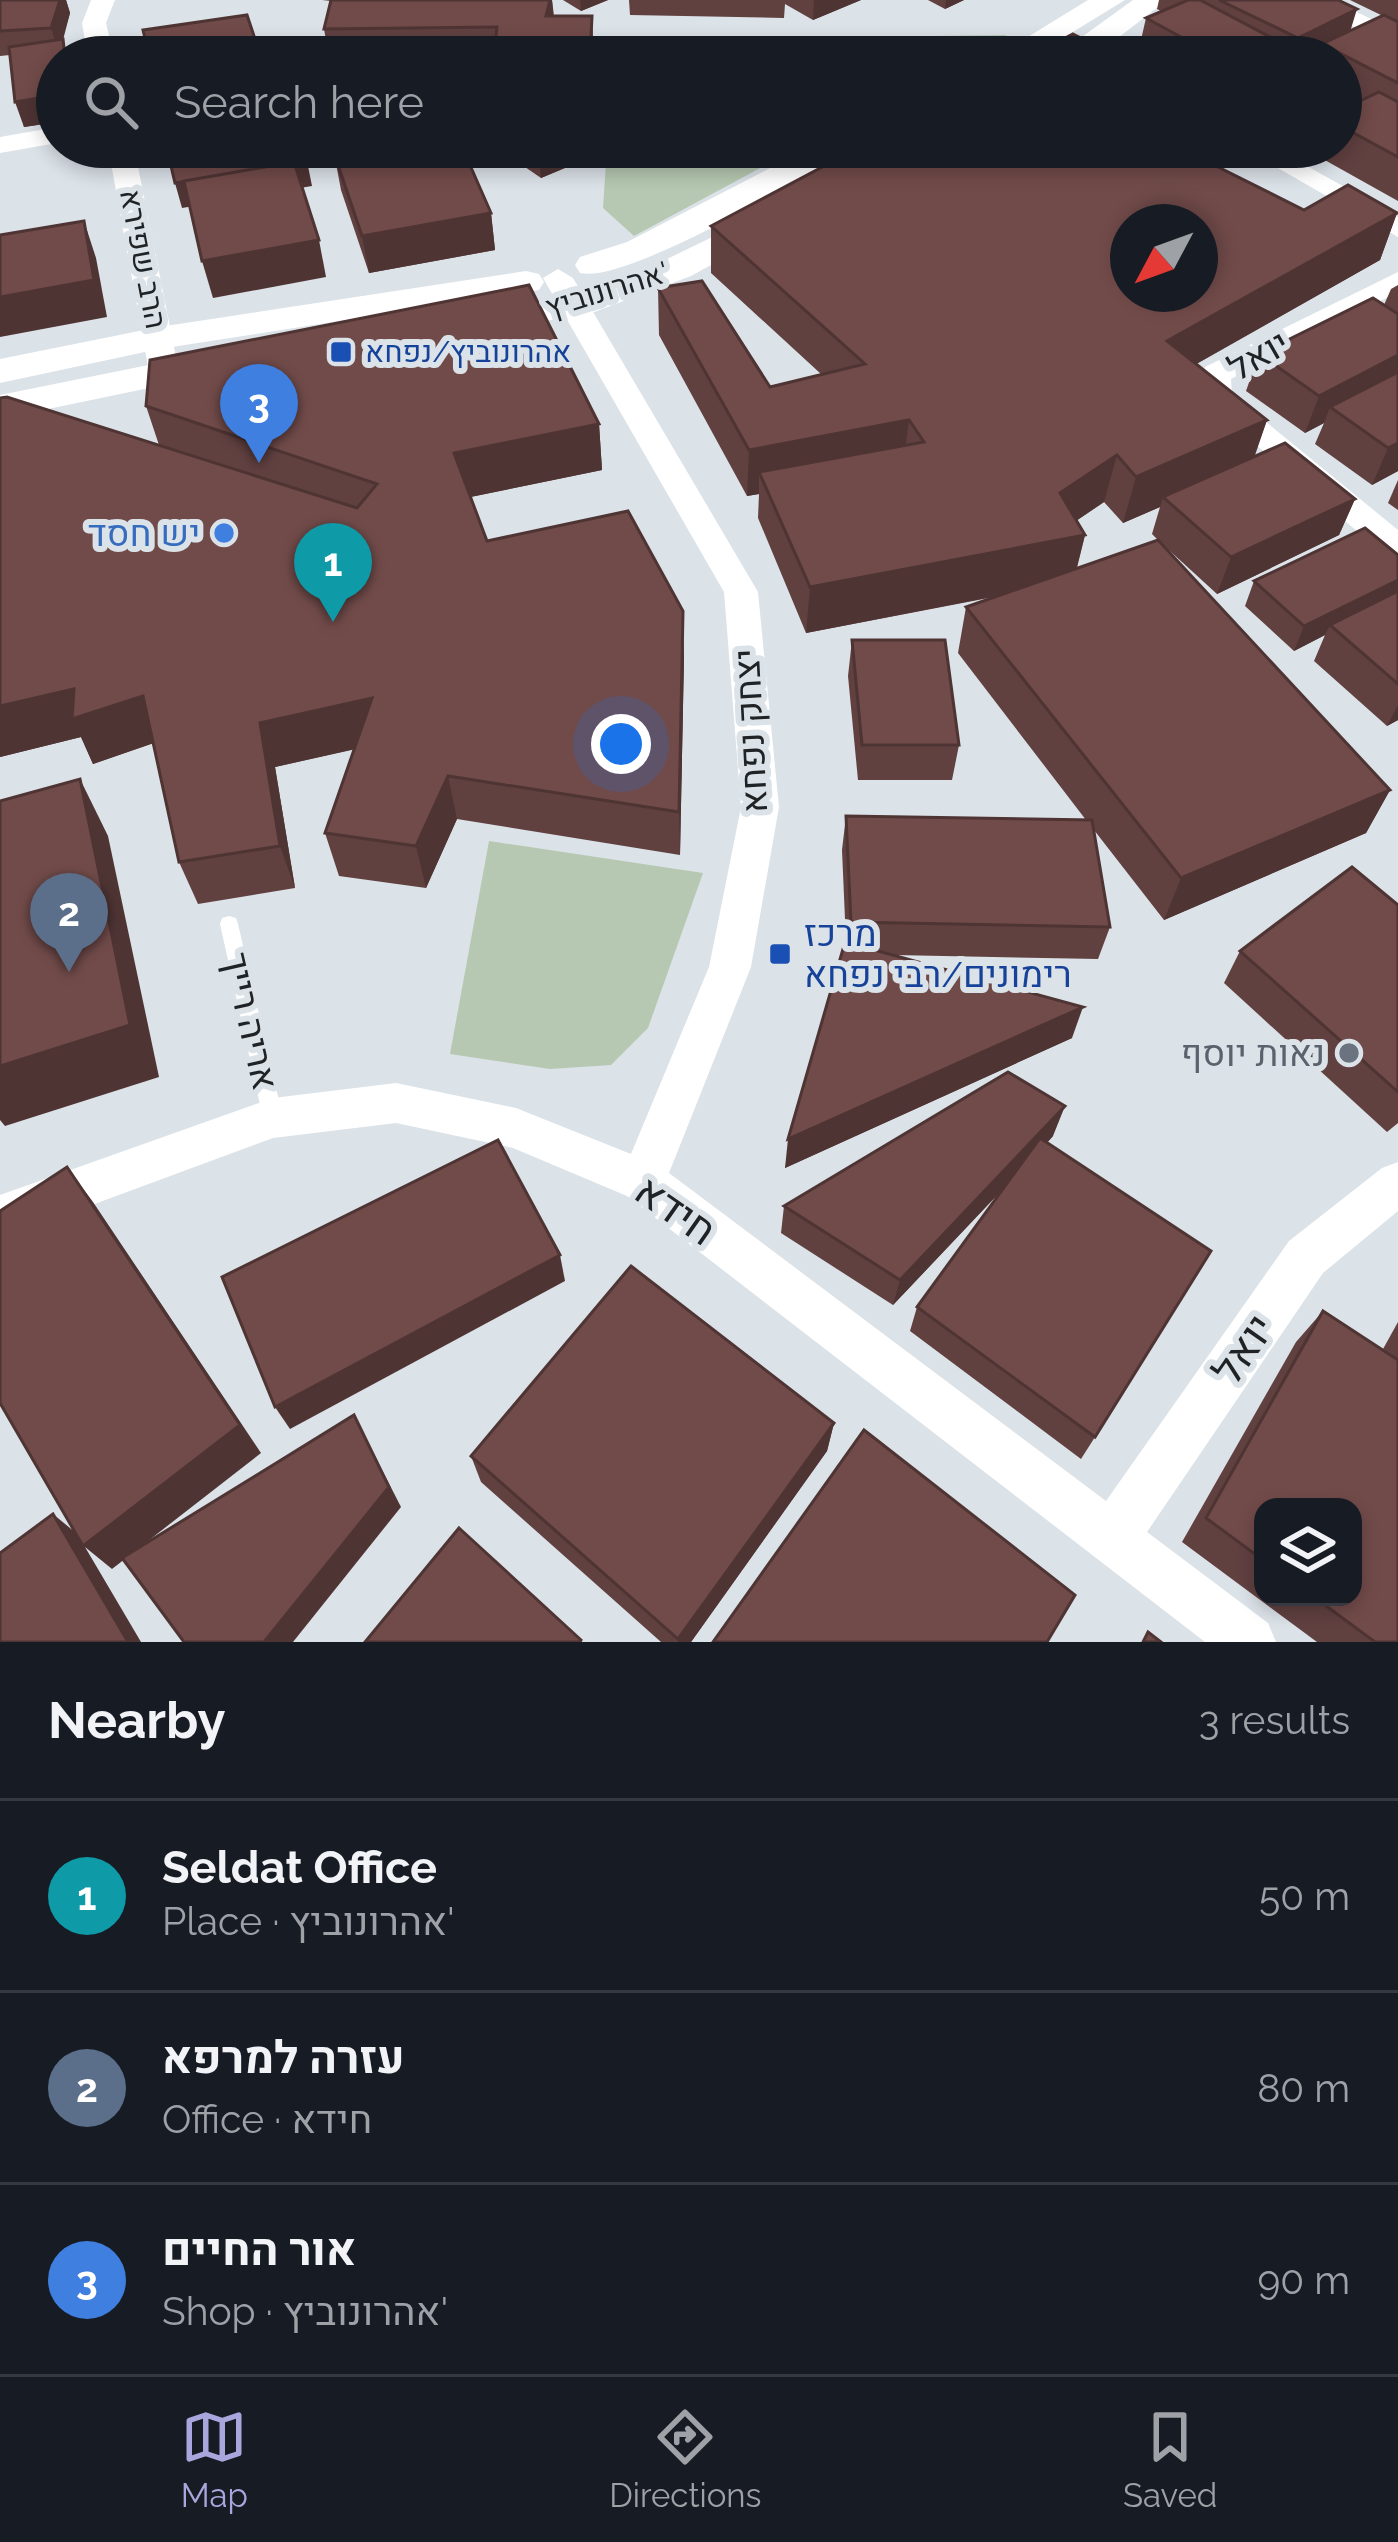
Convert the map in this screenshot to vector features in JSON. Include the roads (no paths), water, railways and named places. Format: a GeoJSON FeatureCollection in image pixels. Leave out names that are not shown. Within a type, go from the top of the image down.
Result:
{"type":"FeatureCollection","features":[{"type":"Feature","properties":{"kind":"street"},"geometry":{"type":"LineString","coordinates":[[79,0],[103,0],[94,23],[97,36]]}},
{"type":"Feature","properties":{"kind":"street"},"geometry":{"type":"LineString","coordinates":[[1085,36],[1110,0]]}},
{"type":"Feature","properties":{"kind":"street"},"geometry":{"type":"LineString","coordinates":[[1097,36],[1152,0]]}},
{"type":"Feature","properties":{"kind":"street"},"geometry":{"type":"LineString","coordinates":[[1312,0],[1398,42]]}},
{"type":"Feature","properties":{"kind":"street"},"geometry":{"type":"LineString","coordinates":[[0,146],[36,139]]}},
{"type":"Feature","properties":{"kind":"street","name":"הרב שפירא"},"geometry":{"type":"LineString","coordinates":[[126,168],[161,355]]}},
{"type":"Feature","properties":{"kind":"street","name":"אהרונוביץ'"},"geometry":{"type":"LineString","coordinates":[[0,370],[161,355],[567,292],[679,268],[834,168]]}},
{"type":"Feature","properties":{"kind":"street"},"geometry":{"type":"LineString","coordinates":[[1291,168],[1398,229]]}},
{"type":"Feature","properties":{"kind":"street","name":"יואל"},"geometry":{"type":"LineString","coordinates":[[1398,281],[1216,374],[1216,397],[1398,548]]}},
{"type":"Feature","properties":{"kind":"street","name":"יצחק נפחא"},"geometry":{"type":"LineString","coordinates":[[567,292],[741,592],[760,807],[730,967],[643,1181]]}},
{"type":"Feature","properties":{"kind":"street","name":"אהרונוביץ'"},"geometry":{"type":"LineString","coordinates":[[0,407],[161,355]]}},
{"type":"Feature","properties":{"kind":"street","name":"חידא"},"geometry":{"type":"LineString","coordinates":[[0,1217],[274,1118],[395,1103],[516,1128],[643,1181],[1249,1642]]}},
{"type":"Feature","properties":{"kind":"street","name":"יואל"},"geometry":{"type":"LineString","coordinates":[[1112,1538],[1306,1257],[1398,1183]]}},
{"type":"Feature","properties":{"kind":"lane","name":"אריה רייך"},"geometry":{"type":"LineString","coordinates":[[229,924],[274,1118]]}},
{"type":"Feature","properties":{"kind":"place","name":"אהרונוביץ/נפחא"},"geometry":{"type":"Point","coordinates":[341,352]}},
{"type":"Feature","properties":{"kind":"place","name":"אור החיים"},"geometry":{"type":"Point","coordinates":[259,463]}},
{"type":"Feature","properties":{"kind":"place","name":"יש חסד"},"geometry":{"type":"Point","coordinates":[224,533]}},
{"type":"Feature","properties":{"kind":"place","name":"Seldat Office"},"geometry":{"type":"Point","coordinates":[333,622]}},
{"type":"Feature","properties":{"kind":"place","name":"מרכז רימונים/רבי נפחא"},"geometry":{"type":"Point","coordinates":[780,954]}},
{"type":"Feature","properties":{"kind":"place","name":"עזרה למרפא"},"geometry":{"type":"Point","coordinates":[69,972]}},
{"type":"Feature","properties":{"kind":"place","name":"נאות יוסף"},"geometry":{"type":"Point","coordinates":[1349,1053]}}]}
